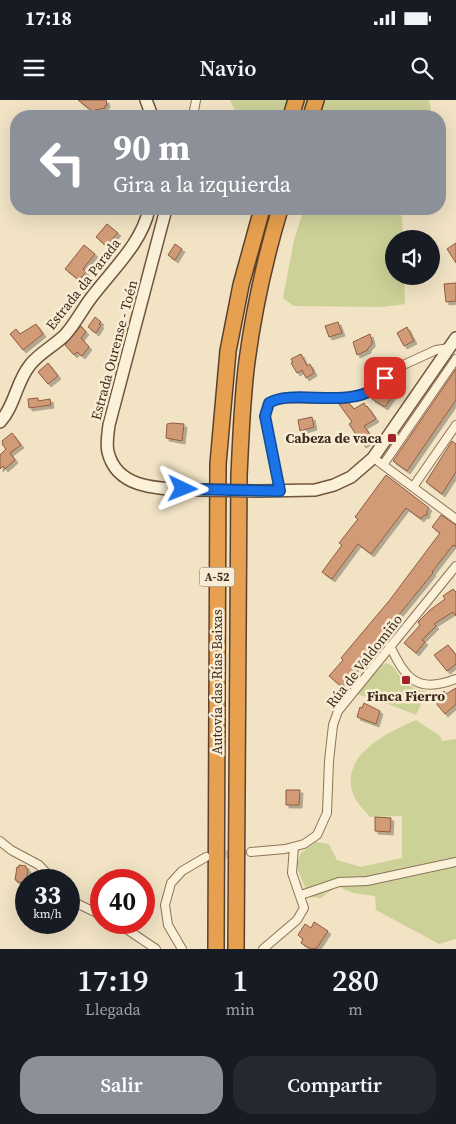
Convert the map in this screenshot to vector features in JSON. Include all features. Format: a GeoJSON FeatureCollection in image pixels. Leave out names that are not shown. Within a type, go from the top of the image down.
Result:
{"type":"FeatureCollection","features":[{"type":"Feature","properties":{"kind":"highway","name":"Autovía das Rías Baixas"},"geometry":{"type":"LineString","coordinates":[[216,949],[218,464],[228,351],[241,285],[260,215]]}},
{"type":"Feature","properties":{"kind":"highway","name":"Autovía das Rías Baixas"},"geometry":{"type":"LineString","coordinates":[[236,949],[239,475],[243,399],[259,285],[278,215]]}},
{"type":"Feature","properties":{"kind":"street","name":"Estrada da Parada"},"geometry":{"type":"LineString","coordinates":[[0,422],[10,409],[25,371],[30,364],[60,340],[69,330],[134,242],[144,226],[147,215]]}},
{"type":"Feature","properties":{"kind":"street","name":"Estrada Ourense - Toén"},"geometry":{"type":"LineString","coordinates":[[164,215],[109,425],[108,450],[112,462],[120,474],[132,482],[151,488],[280,491]]}},
{"type":"Feature","properties":{"kind":"street"},"geometry":{"type":"LineString","coordinates":[[449,348],[436,350],[401,366],[367,393],[322,399],[281,398],[269,403],[265,416],[280,491],[315,490],[334,485],[350,477],[373,458],[456,338]]}},
{"type":"Feature","properties":{"kind":"street"},"geometry":{"type":"LineString","coordinates":[[383,465],[456,358]]}},
{"type":"Feature","properties":{"kind":"street"},"geometry":{"type":"LineString","coordinates":[[413,487],[456,425]]}},
{"type":"Feature","properties":{"kind":"street"},"geometry":{"type":"LineString","coordinates":[[391,431],[402,438]]}},
{"type":"Feature","properties":{"kind":"street"},"geometry":{"type":"LineString","coordinates":[[373,458],[456,519]]}},
{"type":"Feature","properties":{"kind":"street","name":"Rúa de Valdomiño"},"geometry":{"type":"LineString","coordinates":[[251,852],[294,847],[304,844],[317,835],[327,813],[329,761],[333,725],[338,711],[456,566]]}},
{"type":"Feature","properties":{"kind":"street"},"geometry":{"type":"LineString","coordinates":[[390,646],[397,661],[409,678],[428,686],[456,679]]}},
{"type":"Feature","properties":{"kind":"street"},"geometry":{"type":"LineString","coordinates":[[0,841],[15,853],[39,865],[43,869]]}},
{"type":"Feature","properties":{"kind":"street"},"geometry":{"type":"LineString","coordinates":[[263,949],[297,920],[304,908],[292,873],[294,847]]}},
{"type":"Feature","properties":{"kind":"street"},"geometry":{"type":"LineString","coordinates":[[182,949],[168,925],[165,905],[171,883],[182,871],[206,857]]}},
{"type":"Feature","properties":{"kind":"street"},"geometry":{"type":"LineString","coordinates":[[301,895],[338,882],[367,881],[456,862]]}},
{"type":"Feature","properties":{"kind":"street"},"geometry":{"type":"LineString","coordinates":[[134,934],[156,949]]}},
{"type":"Feature","properties":{"kind":"green space"},"geometry":{"type":"Polygon","coordinates":[[[230,100],[429,100],[431,109],[430,110],[235,110],[230,100]]]}},
{"type":"Feature","properties":{"kind":"green space"},"geometry":{"type":"Polygon","coordinates":[[[302,215],[401,215],[403,230],[385,230],[385,285],[404,285],[405,304],[383,307],[294,306],[283,298],[294,240],[302,215]]]}},
{"type":"Feature","properties":{"kind":"green space"},"geometry":{"type":"Polygon","coordinates":[[[386,663],[393,667],[410,685],[430,692],[424,698],[416,715],[357,694],[381,666],[386,663]]]}},
{"type":"Feature","properties":{"kind":"green space"},"geometry":{"type":"Polygon","coordinates":[[[416,720],[440,736],[442,741],[456,739],[456,939],[439,944],[376,910],[375,896],[353,893],[337,886],[321,898],[309,897],[296,865],[301,853],[316,842],[329,844],[337,860],[361,867],[402,858],[402,816],[370,817],[353,795],[351,778],[354,766],[360,755],[370,746],[393,731],[416,720]]]}},
{"type":"Feature","properties":{"kind":"building"},"geometry":{"type":"Polygon","coordinates":[[[78,100],[106,100],[107,105],[105,108],[91,110],[78,100]]]}},
{"type":"Feature","properties":{"kind":"building"},"geometry":{"type":"Polygon","coordinates":[[[107,224],[118,233],[106,246],[96,237],[107,224]]]}},
{"type":"Feature","properties":{"kind":"building"},"geometry":{"type":"Polygon","coordinates":[[[456,243],[456,263],[447,249],[456,243]]]}},
{"type":"Feature","properties":{"kind":"building"},"geometry":{"type":"Polygon","coordinates":[[[175,244],[182,249],[175,260],[168,255],[175,244]]]}},
{"type":"Feature","properties":{"kind":"building"},"geometry":{"type":"Polygon","coordinates":[[[84,245],[95,254],[83,269],[86,272],[79,280],[65,269],[84,245]]]}},
{"type":"Feature","properties":{"kind":"building"},"geometry":{"type":"Polygon","coordinates":[[[456,283],[456,301],[446,302],[444,284],[456,283]]]}},
{"type":"Feature","properties":{"kind":"building"},"geometry":{"type":"Polygon","coordinates":[[[95,317],[101,322],[96,333],[88,327],[95,317]]]}},
{"type":"Feature","properties":{"kind":"building"},"geometry":{"type":"Polygon","coordinates":[[[338,322],[342,333],[329,337],[325,326],[338,322]]]}},
{"type":"Feature","properties":{"kind":"building"},"geometry":{"type":"Polygon","coordinates":[[[36,324],[43,334],[23,350],[10,334],[16,329],[20,334],[36,324]]]}},
{"type":"Feature","properties":{"kind":"building"},"geometry":{"type":"Polygon","coordinates":[[[81,326],[86,332],[81,338],[89,347],[82,356],[77,352],[74,355],[65,345],[81,326]]]}},
{"type":"Feature","properties":{"kind":"building"},"geometry":{"type":"Polygon","coordinates":[[[407,327],[414,341],[404,346],[397,333],[407,327]]]}},
{"type":"Feature","properties":{"kind":"building"},"geometry":{"type":"Polygon","coordinates":[[[370,334],[372,344],[368,350],[357,355],[353,342],[370,334]]]}},
{"type":"Feature","properties":{"kind":"building"},"geometry":{"type":"Polygon","coordinates":[[[301,354],[307,366],[310,364],[314,373],[306,378],[302,370],[297,373],[291,363],[293,362],[291,359],[301,354]]]}},
{"type":"Feature","properties":{"kind":"building"},"geometry":{"type":"Polygon","coordinates":[[[48,363],[58,376],[48,384],[38,372],[48,363]]]}},
{"type":"Feature","properties":{"kind":"building"},"geometry":{"type":"Polygon","coordinates":[[[456,369],[456,400],[407,471],[393,461],[456,369]]]}},
{"type":"Feature","properties":{"kind":"building"},"geometry":{"type":"Polygon","coordinates":[[[382,388],[393,395],[385,407],[372,399],[382,388]]]}},
{"type":"Feature","properties":{"kind":"building"},"geometry":{"type":"Polygon","coordinates":[[[38,398],[38,401],[50,399],[51,405],[29,408],[28,399],[38,398]]]}},
{"type":"Feature","properties":{"kind":"building"},"geometry":{"type":"Polygon","coordinates":[[[349,403],[354,409],[364,403],[376,419],[364,426],[373,439],[363,445],[349,424],[352,422],[339,404],[349,403]]]}},
{"type":"Feature","properties":{"kind":"building"},"geometry":{"type":"Polygon","coordinates":[[[312,417],[314,427],[300,431],[298,420],[312,417]]]}},
{"type":"Feature","properties":{"kind":"building"},"geometry":{"type":"Polygon","coordinates":[[[167,424],[184,424],[182,441],[166,438],[167,424]]]}},
{"type":"Feature","properties":{"kind":"building"},"geometry":{"type":"Polygon","coordinates":[[[12,433],[21,445],[10,453],[15,460],[5,469],[3,466],[0,469],[0,455],[6,449],[2,441],[12,433]]]}},
{"type":"Feature","properties":{"kind":"building"},"geometry":{"type":"Polygon","coordinates":[[[452,441],[456,444],[456,472],[442,494],[426,482],[452,441]]]}},
{"type":"Feature","properties":{"kind":"building"},"geometry":{"type":"Polygon","coordinates":[[[386,475],[429,508],[427,515],[421,519],[406,508],[371,554],[358,544],[332,579],[322,572],[342,545],[339,543],[358,519],[355,517],[386,475]]]}},
{"type":"Feature","properties":{"kind":"building"},"geometry":{"type":"Polygon","coordinates":[[[441,515],[456,525],[456,547],[453,545],[342,687],[329,676],[343,660],[341,658],[389,601],[440,533],[432,527],[441,515]]]}},
{"type":"Feature","properties":{"kind":"building"},"geometry":{"type":"Polygon","coordinates":[[[453,589],[456,592],[456,616],[453,612],[434,624],[436,626],[422,640],[425,642],[416,653],[404,643],[420,625],[418,622],[445,599],[443,596],[453,589]]]}},
{"type":"Feature","properties":{"kind":"building"},"geometry":{"type":"Polygon","coordinates":[[[448,645],[456,655],[456,664],[447,671],[434,655],[448,645]]]}},
{"type":"Feature","properties":{"kind":"building"},"geometry":{"type":"Polygon","coordinates":[[[456,688],[456,704],[445,714],[435,702],[444,691],[446,694],[456,688]]]}},
{"type":"Feature","properties":{"kind":"building"},"geometry":{"type":"Polygon","coordinates":[[[364,703],[380,711],[376,724],[357,717],[360,707],[362,708],[364,703]]]}},
{"type":"Feature","properties":{"kind":"building"},"geometry":{"type":"Polygon","coordinates":[[[286,790],[300,790],[299,805],[286,805],[286,790]]]}},
{"type":"Feature","properties":{"kind":"building"},"geometry":{"type":"Polygon","coordinates":[[[375,817],[391,818],[390,832],[375,831],[375,817]]]}},
{"type":"Feature","properties":{"kind":"building"},"geometry":{"type":"Polygon","coordinates":[[[19,865],[26,866],[28,869],[17,869],[19,865]]]}},
{"type":"Feature","properties":{"kind":"building"},"geometry":{"type":"Polygon","coordinates":[[[314,922],[328,931],[317,948],[311,949],[301,943],[303,939],[298,935],[305,924],[311,928],[314,922]]]}},
{"type":"Feature","properties":{"kind":"tunnel"},"geometry":{"type":"LineString","coordinates":[[214,856],[251,852]]}},
{"type":"Feature","properties":{"kind":"place","name":"Cabeza de vaca"},"geometry":{"type":"Point","coordinates":[392,438]}},
{"type":"Feature","properties":{"kind":"place","name":"Finca Fierro"},"geometry":{"type":"Point","coordinates":[406,680]}},
{"type":"Feature","properties":{"kind":"route"},"geometry":{"type":"LineString","coordinates":[[183,489],[280,491],[265,416],[269,403],[281,398],[322,399],[367,393],[385,378]]}}]}
